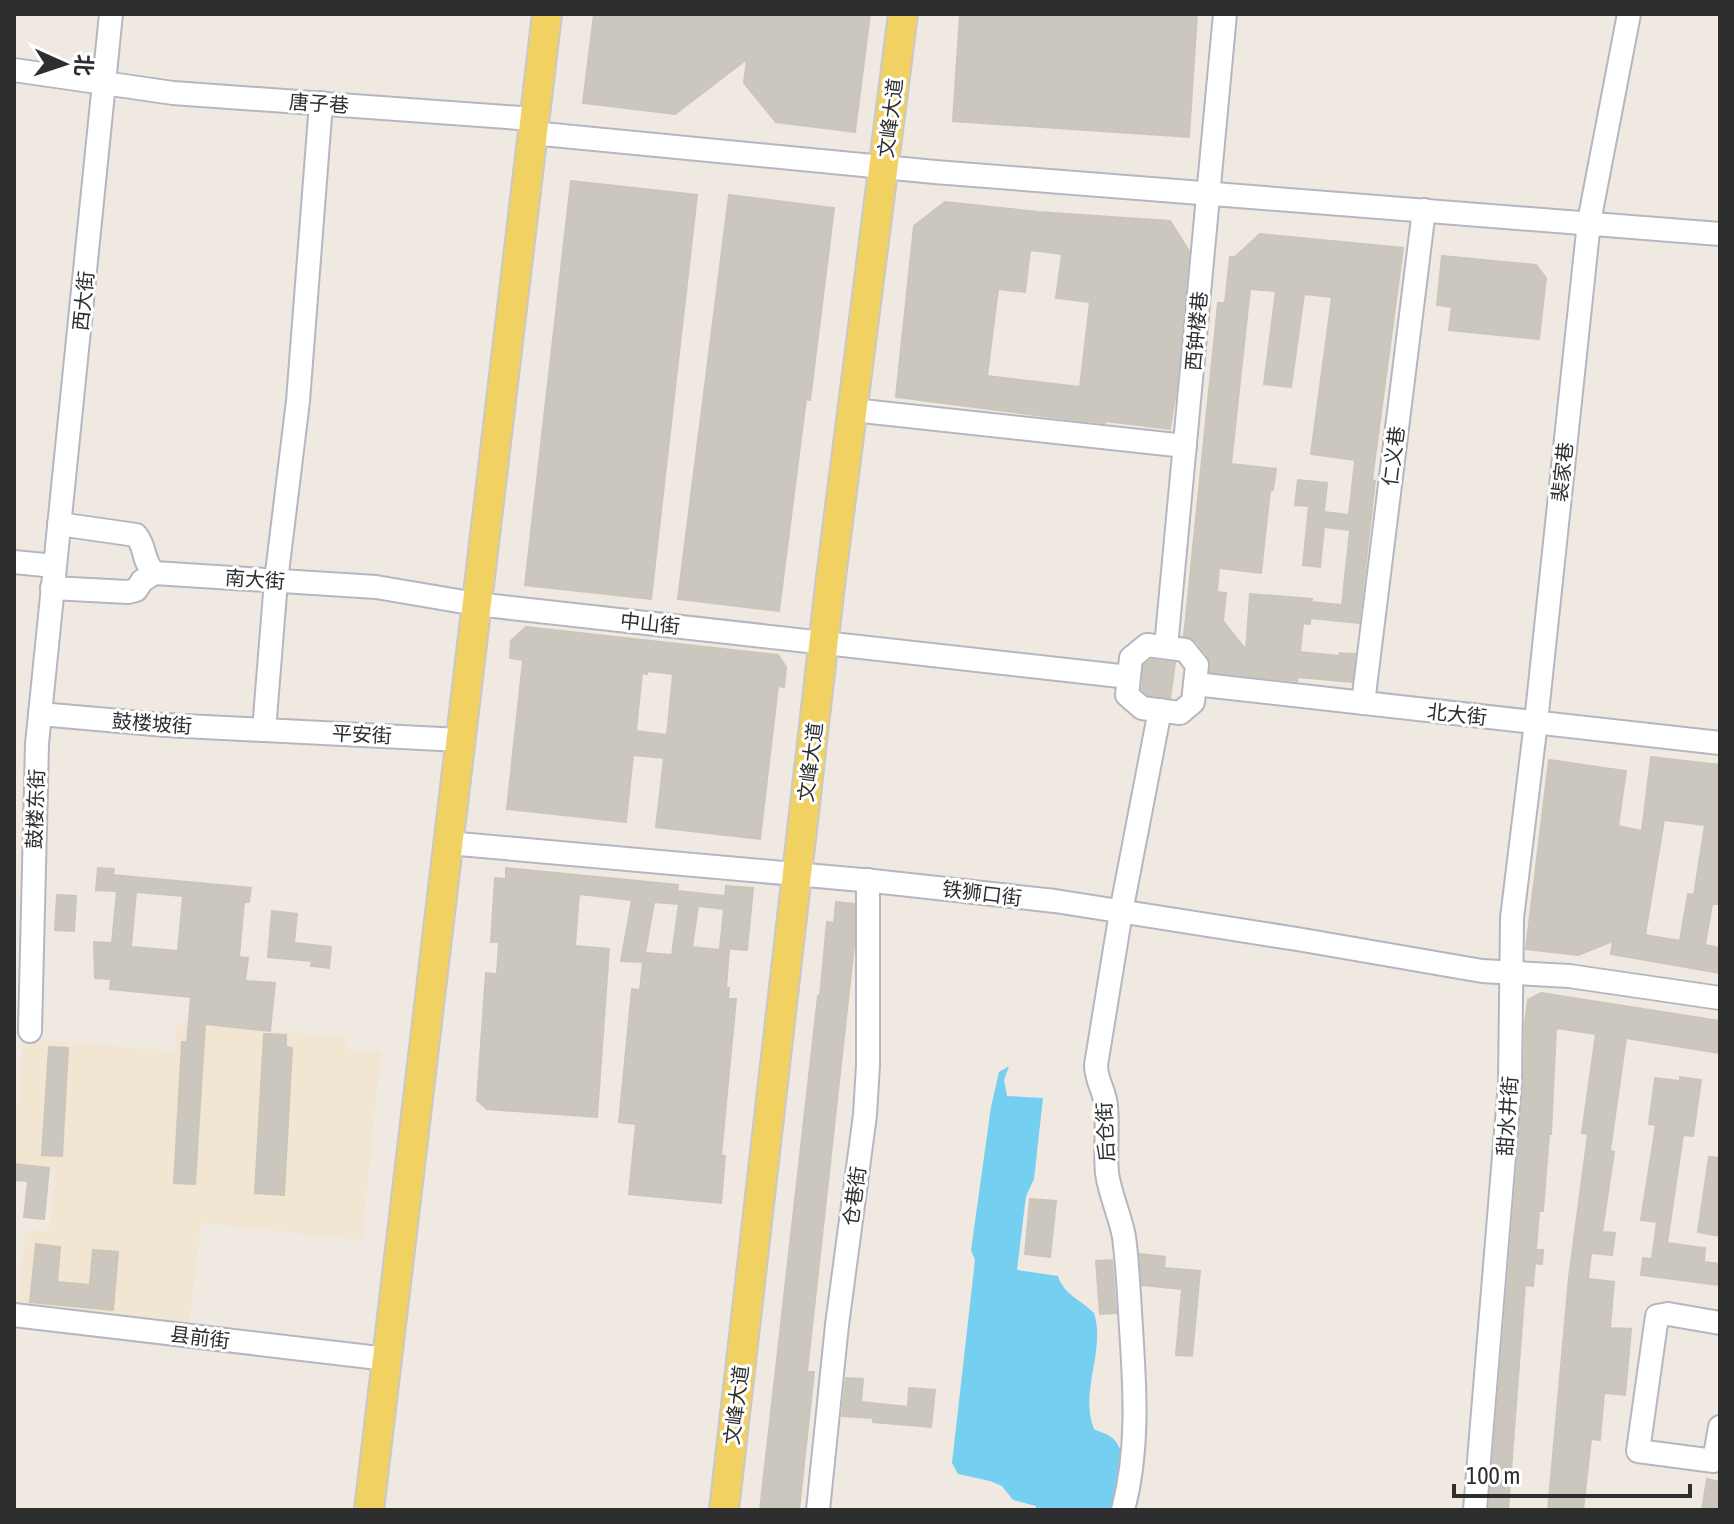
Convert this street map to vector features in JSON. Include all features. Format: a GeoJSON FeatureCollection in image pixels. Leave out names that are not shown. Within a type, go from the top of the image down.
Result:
{"type":"FeatureCollection","features":[{"type":"Feature","properties":{"kind":"main road"},"geometry":{"type":"LineString","coordinates":[[369,1510],[547,14]]}},
{"type":"Feature","properties":{"kind":"main road","name":"文峰大道"},"geometry":{"type":"LineString","coordinates":[[724,1510],[824,642],[903,14]]}},
{"type":"Feature","properties":{"kind":"street","name":"西大街"},"geometry":{"type":"LineString","coordinates":[[53,577],[111,14]]}},
{"type":"Feature","properties":{"kind":"street","name":"西钟楼巷"},"geometry":{"type":"LineString","coordinates":[[1166,647],[1225,14]]}},
{"type":"Feature","properties":{"kind":"street","name":"裴家巷"},"geometry":{"type":"LineString","coordinates":[[1536,722],[1589,222],[1629,14]]}},
{"type":"Feature","properties":{"kind":"street","name":"唐子巷"},"geometry":{"type":"LineString","coordinates":[[14,70],[173,93],[321,103],[883,167],[1720,234]]}},
{"type":"Feature","properties":{"kind":"street"},"geometry":{"type":"LineString","coordinates":[[264,730],[276,581],[298,401],[321,103]]}},
{"type":"Feature","properties":{"kind":"street","name":"仁义巷"},"geometry":{"type":"LineString","coordinates":[[1363,703],[1424,210]]}},
{"type":"Feature","properties":{"kind":"street"},"geometry":{"type":"LineString","coordinates":[[853,410],[1185,446]]}},
{"type":"Feature","properties":{"kind":"street"},"geometry":{"type":"LineString","coordinates":[[14,562],[53,577],[128,592],[136,590],[142,581],[154,573],[145,563],[142,543],[136,535],[59,524]]}},
{"type":"Feature","properties":{"kind":"street","name":"南大街"},"geometry":{"type":"LineString","coordinates":[[154,573],[376,587],[476,604]]}},
{"type":"Feature","properties":{"kind":"street","name":"鼓楼东街"},"geometry":{"type":"LineString","coordinates":[[30,1031],[23,913],[53,577]]}},
{"type":"Feature","properties":{"kind":"street","name":"中山街"},"geometry":{"type":"LineString","coordinates":[[476,604],[824,642]]}},
{"type":"Feature","properties":{"kind":"street"},"geometry":{"type":"LineString","coordinates":[[824,642],[1129,677]]}},
{"type":"Feature","properties":{"kind":"street"},"geometry":{"type":"LineString","coordinates":[[1147,645],[1166,647],[1185,650],[1197,665],[1193,702],[1180,713],[1142,708],[1127,695],[1131,658],[1147,645]]}},
{"type":"Feature","properties":{"kind":"street","name":"北大街"},"geometry":{"type":"LineString","coordinates":[[1195,684],[1720,743]]}},
{"type":"Feature","properties":{"kind":"street","name":"后仓街"},"geometry":{"type":"LineString","coordinates":[[1123,1510],[1129,1489],[1135,1430],[1135,1385],[1125,1245],[1107,1169],[1106,1105],[1096,1077],[1121,912],[1160,710]]}},
{"type":"Feature","properties":{"kind":"street","name":"鼓楼坡街"},"geometry":{"type":"LineString","coordinates":[[40,714],[264,730]]}},
{"type":"Feature","properties":{"kind":"street","name":"甜水井街"},"geometry":{"type":"LineString","coordinates":[[1475,1510],[1510,1083],[1512,918],[1536,722]]}},
{"type":"Feature","properties":{"kind":"street","name":"平安街"},"geometry":{"type":"LineString","coordinates":[[264,730],[460,740]]}},
{"type":"Feature","properties":{"kind":"street","name":"铁狮口街"},"geometry":{"type":"LineString","coordinates":[[448,843],[868,880],[1055,901],[1482,971],[1569,976],[1720,998]]}},
{"type":"Feature","properties":{"kind":"street","name":"仓巷街"},"geometry":{"type":"LineString","coordinates":[[818,1510],[837,1325],[865,1115],[868,880]]}},
{"type":"Feature","properties":{"kind":"street"},"geometry":{"type":"LineString","coordinates":[[1720,1323],[1668,1314],[1657,1316],[1638,1451],[1714,1461],[1720,1427]]}},
{"type":"Feature","properties":{"kind":"street","name":"县前街"},"geometry":{"type":"LineString","coordinates":[[14,1315],[387,1359]]}},
{"type":"Feature","properties":{"kind":"shaded area"},"geometry":{"type":"Polygon","coordinates":[[[177,1024],[346,1037],[345,1049],[381,1052],[362,1240],[201,1223],[189,1327],[17,1308],[26,1230],[49,1231],[56,1167],[14,1163],[14,1102],[18,1102],[23,1039],[174,1051],[177,1024]]]}},
{"type":"Feature","properties":{"kind":"water"},"geometry":{"type":"Polygon","coordinates":[[[1009,1066],[1004,1080],[1007,1096],[1043,1098],[1034,1179],[1026,1196],[1017,1270],[1058,1276],[1068,1292],[1094,1313],[1097,1342],[1089,1400],[1090,1415],[1094,1429],[1111,1437],[1121,1452],[1121,1472],[1113,1510],[1036,1510],[1036,1506],[1013,1500],[1002,1486],[958,1474],[952,1463],[975,1260],[971,1250],[991,1107],[999,1072],[1009,1066]]]}},
{"type":"Feature","properties":{"kind":"building"},"geometry":{"type":"Polygon","coordinates":[[[594,14],[870,14],[855,132],[776,122],[744,83],[747,59],[675,114],[583,103],[594,14]]]}},
{"type":"Feature","properties":{"kind":"building"},"geometry":{"type":"Polygon","coordinates":[[[960,14],[1197,14],[1189,137],[953,121],[960,14]]]}},
{"type":"Feature","properties":{"kind":"building"},"geometry":{"type":"Polygon","coordinates":[[[571,181],[697,195],[651,599],[525,585],[571,181]]]}},
{"type":"Feature","properties":{"kind":"building"},"geometry":{"type":"Polygon","coordinates":[[[729,195],[834,208],[779,611],[678,599],[729,195]]]}},
{"type":"Feature","properties":{"kind":"building"},"geometry":{"type":"Polygon","coordinates":[[[945,202],[1170,221],[1189,251],[1170,429],[896,397],[914,226],[945,202]],[[1030,250],[1025,292],[998,289],[987,376],[1080,387],[1090,302],[1056,298],[1062,254],[1030,250]]]}},
{"type":"Feature","properties":{"kind":"building"},"geometry":{"type":"Polygon","coordinates":[[[1260,234],[1403,248],[1372,480],[1375,481],[1359,623],[1310,618],[1310,624],[1303,623],[1300,652],[1339,656],[1340,653],[1355,654],[1352,682],[1297,677],[1297,681],[1210,672],[1208,656],[1196,641],[1184,636],[1218,303],[1225,303],[1230,257],[1235,257],[1260,234]],[[1250,289],[1231,464],[1276,469],[1273,490],[1270,490],[1261,573],[1219,568],[1217,592],[1226,593],[1223,621],[1246,650],[1250,594],[1342,605],[1350,530],[1324,527],[1320,567],[1303,565],[1309,506],[1295,505],[1298,480],[1327,483],[1324,512],[1349,515],[1355,460],[1311,454],[1332,297],[1304,294],[1291,387],[1264,384],[1276,291],[1250,289]]]}},
{"type":"Feature","properties":{"kind":"building"},"geometry":{"type":"Polygon","coordinates":[[[1442,256],[1536,265],[1546,278],[1539,339],[1449,330],[1452,307],[1437,305],[1442,256]]]}},
{"type":"Feature","properties":{"kind":"building"},"geometry":{"type":"Polygon","coordinates":[[[526,627],[778,655],[786,667],[784,687],[778,686],[760,839],[656,827],[664,758],[633,755],[626,822],[507,809],[523,660],[510,658],[511,641],[526,627]],[[642,673],[636,731],[667,735],[673,674],[642,673]]]}},
{"type":"Feature","properties":{"kind":"building"},"geometry":{"type":"Polygon","coordinates":[[[1151,660],[1175,663],[1170,698],[1148,695],[1142,689],[1144,665],[1151,660]]]}},
{"type":"Feature","properties":{"kind":"building"},"geometry":{"type":"Polygon","coordinates":[[[1651,757],[1720,765],[1720,884],[1717,904],[1712,904],[1705,945],[1720,948],[1720,973],[1611,954],[1613,941],[1578,955],[1526,949],[1549,760],[1626,771],[1618,826],[1642,831],[1651,757]],[[1664,820],[1645,935],[1680,941],[1688,894],[1694,895],[1705,825],[1664,820]]]}},
{"type":"Feature","properties":{"kind":"building"},"geometry":{"type":"Polygon","coordinates":[[[98,868],[114,869],[113,875],[251,888],[249,902],[244,902],[239,957],[248,958],[245,981],[275,983],[270,1031],[205,1024],[195,1184],[174,1183],[182,1042],[187,1042],[191,997],[110,989],[111,979],[95,978],[94,942],[112,943],[117,891],[96,890],[98,868]],[[136,892],[131,947],[178,951],[183,896],[136,892]]]}},
{"type":"Feature","properties":{"kind":"building"},"geometry":{"type":"Polygon","coordinates":[[[506,868],[678,885],[677,891],[725,896],[726,886],[753,888],[747,950],[720,948],[724,909],[698,906],[692,947],[729,951],[726,988],[729,988],[728,999],[736,999],[721,1156],[725,1156],[721,1203],[629,1194],[636,1124],[619,1122],[632,989],[640,990],[643,962],[621,961],[632,900],[579,894],[575,946],[609,949],[597,1117],[487,1109],[477,1100],[486,973],[497,974],[499,942],[491,942],[495,878],[506,879],[506,868]],[[654,902],[645,953],[672,955],[679,904],[654,902]]]}},
{"type":"Feature","properties":{"kind":"building"},"geometry":{"type":"Polygon","coordinates":[[[57,895],[76,896],[74,931],[55,930],[57,895]]]}},
{"type":"Feature","properties":{"kind":"building"},"geometry":{"type":"Polygon","coordinates":[[[836,902],[854,904],[854,946],[807,1372],[814,1372],[799,1510],[760,1510],[827,922],[834,923],[836,902]]]}},
{"type":"Feature","properties":{"kind":"building"},"geometry":{"type":"Polygon","coordinates":[[[272,911],[297,914],[294,943],[331,947],[329,968],[311,966],[312,961],[268,957],[272,911]]]}},
{"type":"Feature","properties":{"kind":"building"},"geometry":{"type":"Polygon","coordinates":[[[1541,993],[1720,1021],[1720,1053],[1626,1038],[1602,1232],[1615,1233],[1612,1255],[1591,1253],[1588,1279],[1614,1282],[1610,1328],[1631,1329],[1625,1395],[1604,1393],[1600,1440],[1591,1439],[1583,1510],[1548,1510],[1569,1277],[1588,1134],[1582,1133],[1596,1034],[1556,1028],[1551,1134],[1536,1250],[1543,1250],[1542,1264],[1535,1263],[1533,1286],[1525,1285],[1508,1510],[1489,1510],[1524,1084],[1525,1023],[1528,1000],[1541,993]]]}},
{"type":"Feature","properties":{"kind":"building"},"geometry":{"type":"Polygon","coordinates":[[[264,1034],[286,1035],[286,1047],[292,1048],[284,1195],[255,1193],[264,1034]]]}},
{"type":"Feature","properties":{"kind":"building"},"geometry":{"type":"Polygon","coordinates":[[[49,1047],[68,1048],[62,1156],[42,1155],[49,1047]]]}},
{"type":"Feature","properties":{"kind":"building"},"geometry":{"type":"Polygon","coordinates":[[[1680,1077],[1701,1080],[1693,1136],[1683,1135],[1667,1243],[1705,1248],[1704,1262],[1720,1264],[1720,1285],[1641,1275],[1643,1258],[1652,1259],[1657,1222],[1641,1220],[1656,1125],[1649,1124],[1655,1078],[1680,1081],[1680,1077]]]}},
{"type":"Feature","properties":{"kind":"building"},"geometry":{"type":"Polygon","coordinates":[[[1709,1157],[1720,1158],[1720,1236],[1698,1232],[1709,1157]]]}},
{"type":"Feature","properties":{"kind":"building"},"geometry":{"type":"Polygon","coordinates":[[[14,1164],[49,1168],[44,1219],[24,1217],[28,1181],[14,1180],[14,1164]]]}},
{"type":"Feature","properties":{"kind":"building"},"geometry":{"type":"Polygon","coordinates":[[[1030,1199],[1056,1201],[1050,1257],[1025,1254],[1030,1199]]]}},
{"type":"Feature","properties":{"kind":"building"},"geometry":{"type":"Polygon","coordinates":[[[36,1244],[60,1247],[57,1282],[90,1285],[93,1250],[118,1252],[113,1310],[30,1302],[36,1244]]]}},
{"type":"Feature","properties":{"kind":"building"},"geometry":{"type":"Polygon","coordinates":[[[1140,1254],[1165,1257],[1164,1268],[1200,1271],[1192,1356],[1176,1355],[1182,1289],[1142,1285],[1140,1254]]]}},
{"type":"Feature","properties":{"kind":"building"},"geometry":{"type":"Polygon","coordinates":[[[1112,1260],[1116,1313],[1100,1314],[1096,1261],[1112,1260]]]}},
{"type":"Feature","properties":{"kind":"building"},"geometry":{"type":"Polygon","coordinates":[[[846,1378],[863,1379],[861,1402],[908,1407],[909,1388],[935,1390],[931,1427],[842,1416],[846,1378]]]}},
{"type":"Feature","properties":{"kind":"building"},"geometry":{"type":"Polygon","coordinates":[[[1707,1479],[1720,1482],[1720,1510],[1702,1510],[1707,1479]]]}}]}
